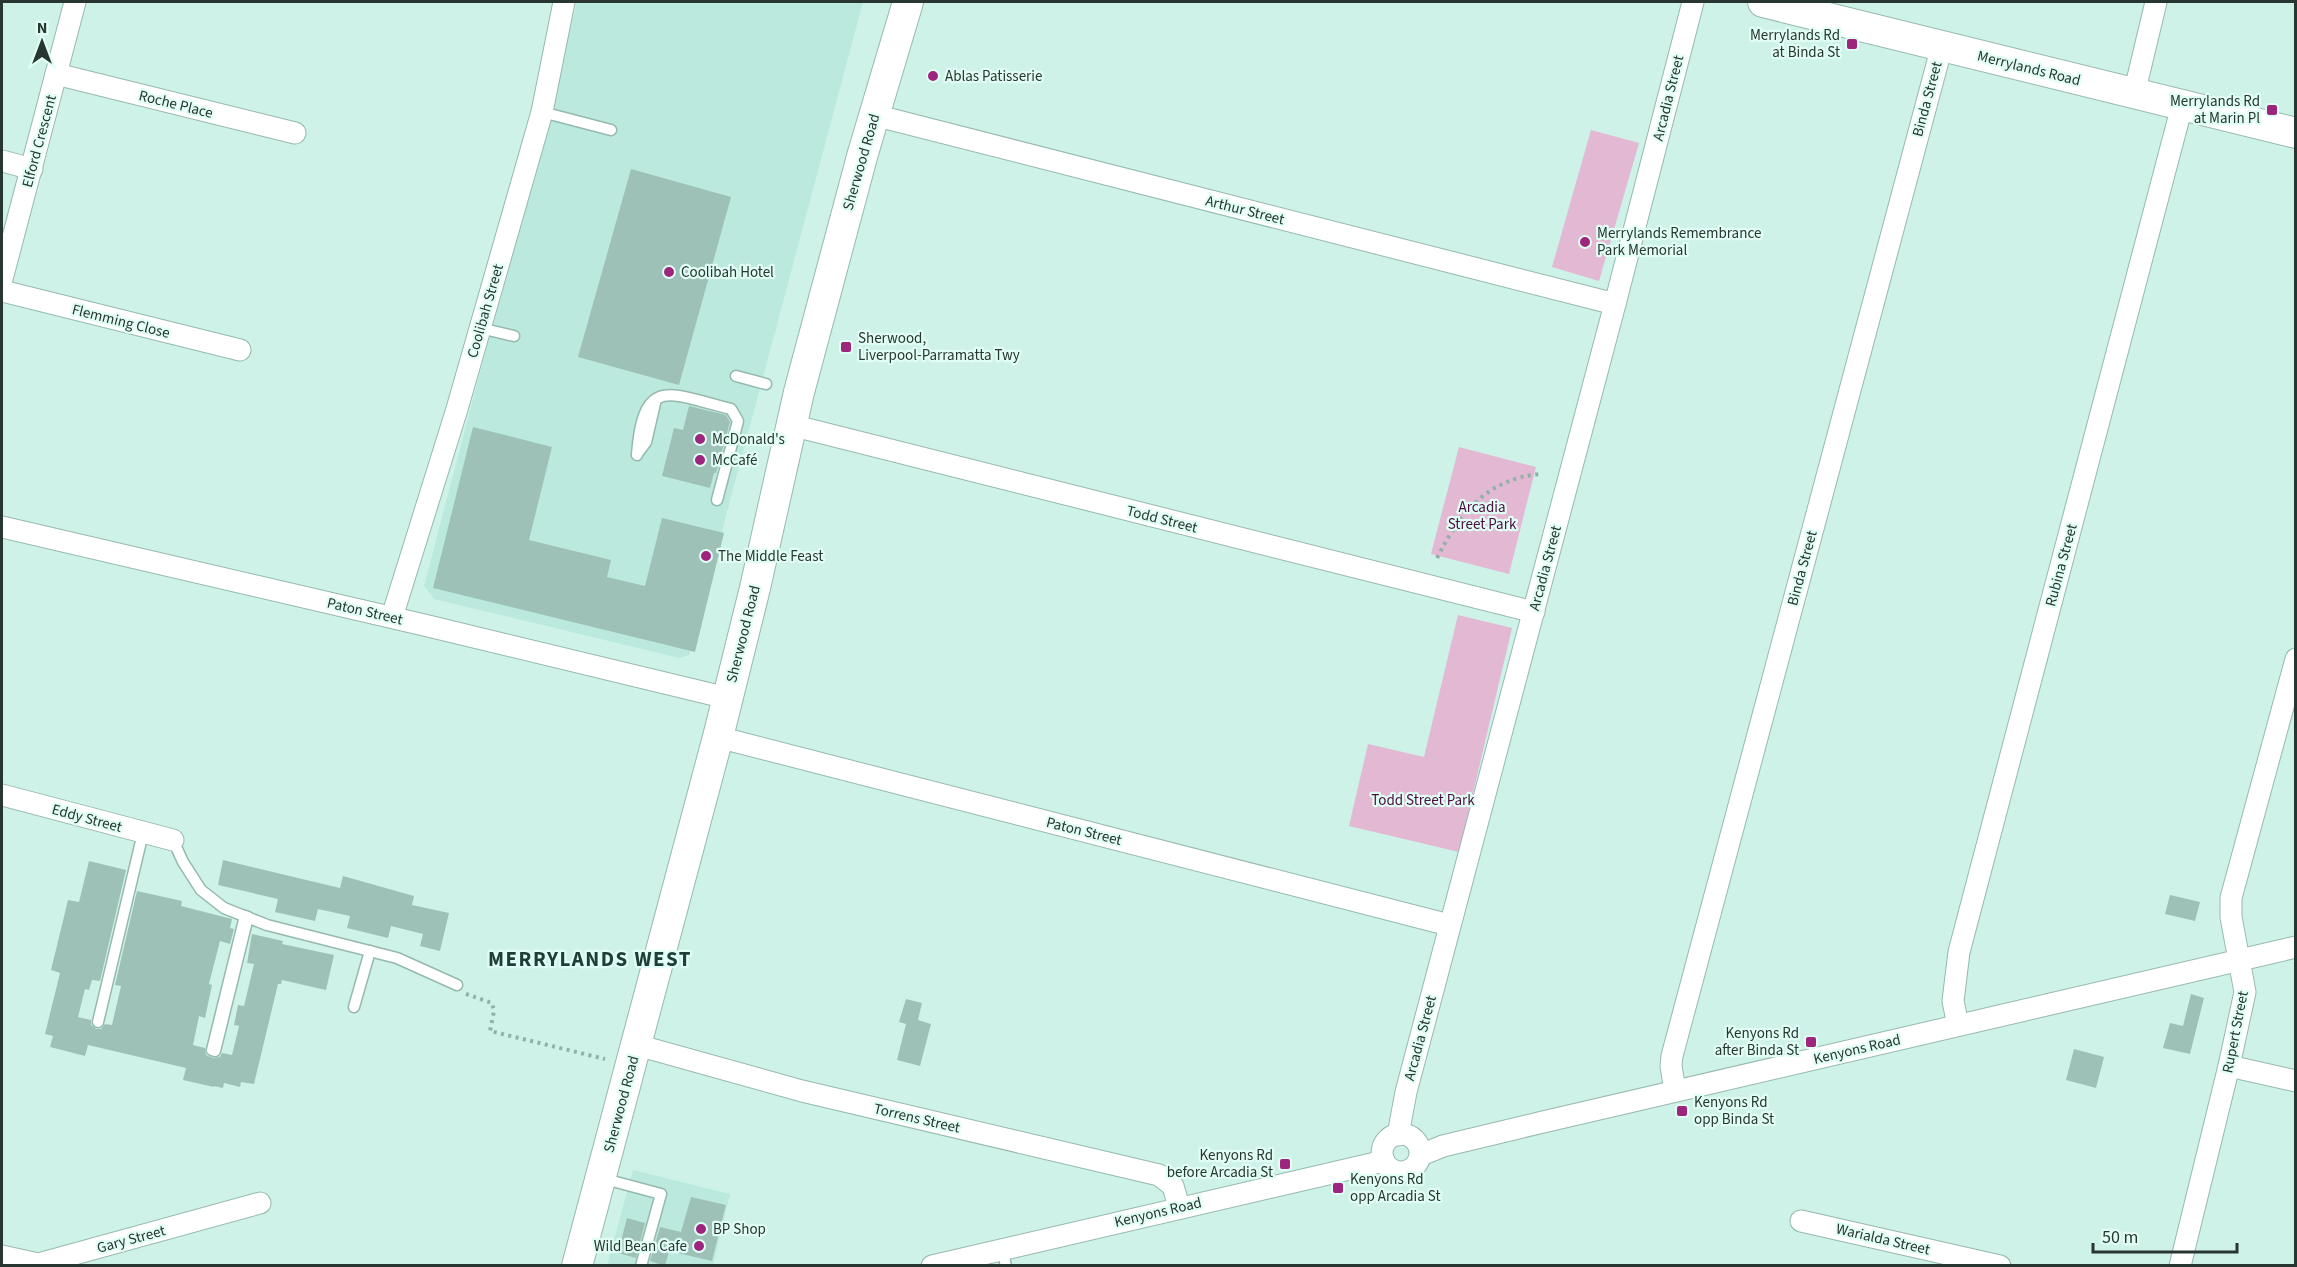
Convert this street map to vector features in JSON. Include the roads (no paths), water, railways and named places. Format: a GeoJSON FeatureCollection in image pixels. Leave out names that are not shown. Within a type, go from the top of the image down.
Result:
{"type":"FeatureCollection","features":[{"type":"Feature","properties":{"kind":"main road","name":"Sherwood Road"},"geometry":{"type":"LineString","coordinates":[[577,1266],[718,737],[755,588],[791,425],[874,115],[908,2]]}},
{"type":"Feature","properties":{"kind":"main road","name":"Merrylands Road"},"geometry":{"type":"LineString","coordinates":[[1763,2],[2295,133]]}},
{"type":"Feature","properties":{"kind":"street","name":"Elford Crescent"},"geometry":{"type":"LineString","coordinates":[[2,279],[75,2]]}},
{"type":"Feature","properties":{"kind":"street","name":"Coolibah Street"},"geometry":{"type":"LineString","coordinates":[[392,617],[454,420],[542,112],[564,2]]}},
{"type":"Feature","properties":{"kind":"street","name":"Arcadia Street"},"geometry":{"type":"LineString","coordinates":[[1398,1135],[1406,1092],[1449,925],[1616,304],[1693,2]]}},
{"type":"Feature","properties":{"kind":"street"},"geometry":{"type":"LineString","coordinates":[[2134,94],[2156,2]]}},
{"type":"Feature","properties":{"kind":"street","name":"Binda Street"},"geometry":{"type":"LineString","coordinates":[[1675,1091],[1672,1056],[1942,46]]}},
{"type":"Feature","properties":{"kind":"street","name":"Roche Place"},"geometry":{"type":"LineString","coordinates":[[56,74],[295,133]]}},
{"type":"Feature","properties":{"kind":"street","name":"Rubina Street"},"geometry":{"type":"LineString","coordinates":[[1958,1025],[1953,1001],[1959,952],[2182,106]]}},
{"type":"Feature","properties":{"kind":"street","name":"Arthur Street"},"geometry":{"type":"LineString","coordinates":[[874,115],[1616,304]]}},
{"type":"Feature","properties":{"kind":"street"},"geometry":{"type":"LineString","coordinates":[[2,161],[32,169]]}},
{"type":"Feature","properties":{"kind":"street","name":"Flemming Close"},"geometry":{"type":"LineString","coordinates":[[2,291],[240,350]]}},
{"type":"Feature","properties":{"kind":"street","name":"Todd Street"},"geometry":{"type":"LineString","coordinates":[[791,425],[1534,612]]}},
{"type":"Feature","properties":{"kind":"street","name":"Paton Street"},"geometry":{"type":"LineString","coordinates":[[2,527],[392,617],[727,698]]}},
{"type":"Feature","properties":{"kind":"street","name":"Rupert Street"},"geometry":{"type":"LineString","coordinates":[[2180,1266],[2245,992],[2231,917],[2231,898],[2295,659]]}},
{"type":"Feature","properties":{"kind":"street","name":"Paton Street"},"geometry":{"type":"LineString","coordinates":[[718,737],[1449,925]]}},
{"type":"Feature","properties":{"kind":"street","name":"Eddy Street"},"geometry":{"type":"LineString","coordinates":[[2,795],[172,840]]}},
{"type":"Feature","properties":{"kind":"street","name":"Kenyons Road"},"geometry":{"type":"LineString","coordinates":[[1421,1155],[1443,1146],[2295,947]]}},
{"type":"Feature","properties":{"kind":"street","name":"Torrens Street"},"geometry":{"type":"LineString","coordinates":[[637,1045],[802,1091],[1159,1175],[1173,1186],[1179,1207]]}},
{"type":"Feature","properties":{"kind":"street"},"geometry":{"type":"LineString","coordinates":[[2229,1066],[2295,1081]]}},
{"type":"Feature","properties":{"kind":"street"},"geometry":{"type":"LineString","coordinates":[[1398,1135],[1414,1139],[1420,1148],[1421,1155],[1415,1167],[1404,1172],[1392,1170],[1384,1161],[1382,1150],[1389,1139],[1398,1135]]}},
{"type":"Feature","properties":{"kind":"street","name":"Kenyons Road"},"geometry":{"type":"LineString","coordinates":[[932,1266],[1004,1257],[1179,1207],[1384,1161]]}},
{"type":"Feature","properties":{"kind":"street","name":"Gary Street"},"geometry":{"type":"LineString","coordinates":[[2,1256],[38,1264],[261,1203]]}},
{"type":"Feature","properties":{"kind":"street","name":"Warialda Street"},"geometry":{"type":"LineString","coordinates":[[1801,1221],[2001,1266]]}},
{"type":"Feature","properties":{"kind":"lane"},"geometry":{"type":"LineString","coordinates":[[542,112],[610,130]]}},
{"type":"Feature","properties":{"kind":"lane"},"geometry":{"type":"LineString","coordinates":[[480,328],[513,336]]}},
{"type":"Feature","properties":{"kind":"lane"},"geometry":{"type":"LineString","coordinates":[[736,376],[766,384]]}},
{"type":"Feature","properties":{"kind":"lane"},"geometry":{"type":"LineString","coordinates":[[637,455],[638,437],[646,407],[656,397],[670,394],[731,409],[738,421],[717,500]]}},
{"type":"Feature","properties":{"kind":"lane"},"geometry":{"type":"LineString","coordinates":[[98,1022],[143,833]]}},
{"type":"Feature","properties":{"kind":"lane"},"geometry":{"type":"LineString","coordinates":[[172,840],[201,890],[224,908],[267,925],[397,958],[457,985]]}},
{"type":"Feature","properties":{"kind":"lane"},"geometry":{"type":"LineString","coordinates":[[245,916],[248,917],[215,1051],[212,1050],[245,916]]}},
{"type":"Feature","properties":{"kind":"lane"},"geometry":{"type":"LineString","coordinates":[[354,1007],[370,951]]}},
{"type":"Feature","properties":{"kind":"lane"},"geometry":{"type":"LineString","coordinates":[[601,1178],[661,1194],[641,1266]]}},
{"type":"Feature","properties":{"kind":"place","name":"Merrylands Rd at Binda St"},"geometry":{"type":"Point","coordinates":[1852,44]}},
{"type":"Feature","properties":{"kind":"place","name":"Ablas Patisserie"},"geometry":{"type":"Point","coordinates":[933,76]}},
{"type":"Feature","properties":{"kind":"place","name":"Merrylands Rd at Marin Pl"},"geometry":{"type":"Point","coordinates":[2272,110]}},
{"type":"Feature","properties":{"kind":"place","name":"Merrylands Remembrance Park Memorial"},"geometry":{"type":"Point","coordinates":[1585,242]}},
{"type":"Feature","properties":{"kind":"place","name":"Coolibah Hotel"},"geometry":{"type":"Point","coordinates":[669,272]}},
{"type":"Feature","properties":{"kind":"place","name":"Sherwood, Liverpool-Parramatta Twy"},"geometry":{"type":"Point","coordinates":[846,347]}},
{"type":"Feature","properties":{"kind":"place","name":"McDonald's"},"geometry":{"type":"Point","coordinates":[700,439]}},
{"type":"Feature","properties":{"kind":"place","name":"McCafé"},"geometry":{"type":"Point","coordinates":[700,460]}},
{"type":"Feature","properties":{"kind":"place","name":"The Middle Feast"},"geometry":{"type":"Point","coordinates":[706,556]}},
{"type":"Feature","properties":{"kind":"place","name":"Kenyons Rd after Binda St"},"geometry":{"type":"Point","coordinates":[1811,1042]}},
{"type":"Feature","properties":{"kind":"place","name":"Kenyons Rd opp Binda St"},"geometry":{"type":"Point","coordinates":[1682,1111]}},
{"type":"Feature","properties":{"kind":"place","name":"Kenyons Rd before Arcadia St"},"geometry":{"type":"Point","coordinates":[1285,1164]}},
{"type":"Feature","properties":{"kind":"place","name":"Kenyons Rd opp Arcadia St"},"geometry":{"type":"Point","coordinates":[1338,1188]}},
{"type":"Feature","properties":{"kind":"place","name":"BP Shop"},"geometry":{"type":"Point","coordinates":[701,1229]}},
{"type":"Feature","properties":{"kind":"place","name":"Wild Bean Cafe"},"geometry":{"type":"Point","coordinates":[699,1246]}},
{"type":"Feature","properties":{"kind":"district","name":"MERRYLANDS WEST"},"geometry":{"type":"Point","coordinates":[590,959]}},
{"type":"Feature","properties":{"kind":"park label","name":"Arcadia Street Park"},"geometry":{"type":"Point","coordinates":[1482,516]}},
{"type":"Feature","properties":{"kind":"park label","name":"Todd Street Park"},"geometry":{"type":"Point","coordinates":[1423,800]}}]}
